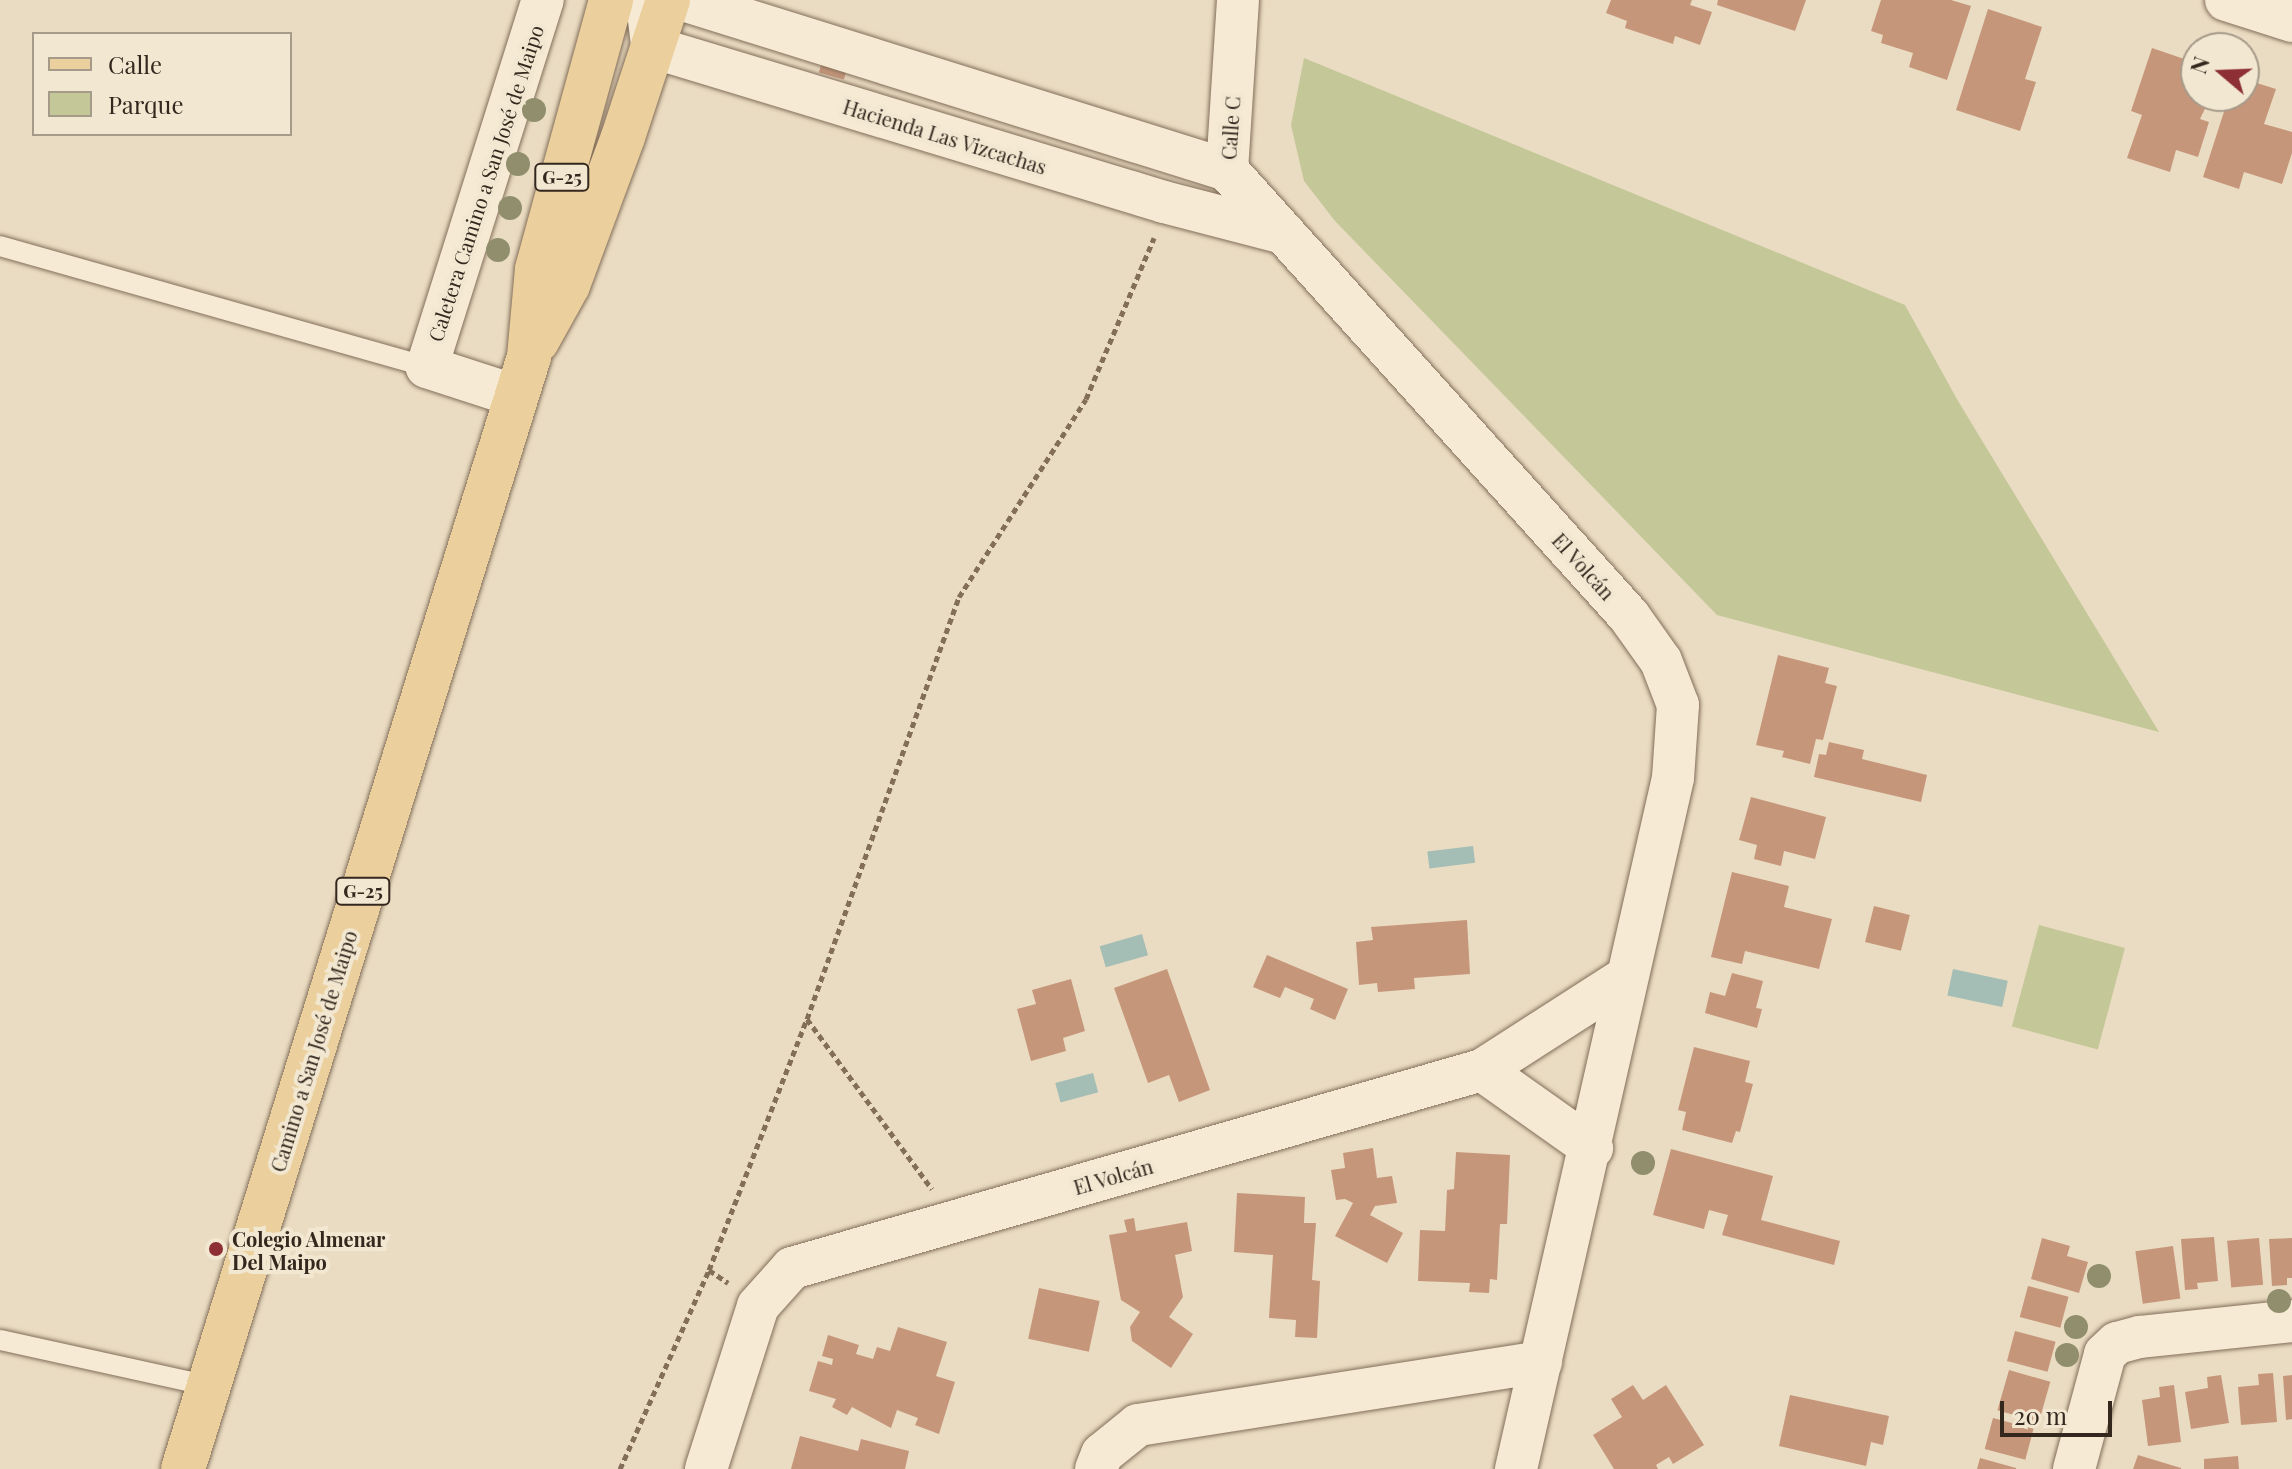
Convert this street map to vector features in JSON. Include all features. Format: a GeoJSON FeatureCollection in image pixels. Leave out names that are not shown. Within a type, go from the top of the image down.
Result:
{"type":"FeatureCollection","features":[{"type":"Feature","properties":{"kind":"main road","name":"Camino a San José de Maipo"},"geometry":{"type":"LineString","coordinates":[[183,1469],[522,377],[537,269],[611,0]]}},
{"type":"Feature","properties":{"kind":"main road","name":"Camino a San José de Maipo"},"geometry":{"type":"LineString","coordinates":[[522,377],[568,285],[668,0]]}},
{"type":"Feature","properties":{"kind":"street","name":"Caletera Camino a San José de Maipo"},"geometry":{"type":"LineString","coordinates":[[427,367],[543,0]]}},
{"type":"Feature","properties":{"kind":"street"},"geometry":{"type":"LineString","coordinates":[[646,0],[652,47]]}},
{"type":"Feature","properties":{"kind":"street"},"geometry":{"type":"LineString","coordinates":[[683,0],[1227,170]]}},
{"type":"Feature","properties":{"kind":"street","name":"Calle C"},"geometry":{"type":"LineString","coordinates":[[1238,0],[1227,170],[1285,233]]}},
{"type":"Feature","properties":{"kind":"street"},"geometry":{"type":"LineString","coordinates":[[2226,0],[2292,21]]}},
{"type":"Feature","properties":{"kind":"street","name":"Hacienda Las Vizcachas"},"geometry":{"type":"LineString","coordinates":[[652,47],[1164,202],[1285,233]]}},
{"type":"Feature","properties":{"kind":"street","name":"El Volcán"},"geometry":{"type":"LineString","coordinates":[[1285,233],[1629,616],[1661,661],[1678,705],[1673,778],[1592,1148],[1516,1469]]}},
{"type":"Feature","properties":{"kind":"street"},"geometry":{"type":"LineString","coordinates":[[427,367],[522,377]]}},
{"type":"Feature","properties":{"kind":"street","name":"El Volcán"},"geometry":{"type":"LineString","coordinates":[[706,1469],[758,1306],[792,1268],[1482,1070],[1627,977]]}},
{"type":"Feature","properties":{"kind":"street"},"geometry":{"type":"LineString","coordinates":[[1482,1070],[1592,1148]]}},
{"type":"Feature","properties":{"kind":"street"},"geometry":{"type":"LineString","coordinates":[[2074,1469],[2105,1354],[2117,1343],[2140,1337],[2292,1321]]}},
{"type":"Feature","properties":{"kind":"street"},"geometry":{"type":"LineString","coordinates":[[1096,1469],[1102,1454],[1138,1425],[1541,1362]]}},
{"type":"Feature","properties":{"kind":"lane"},"geometry":{"type":"LineString","coordinates":[[0,246],[427,367]]}},
{"type":"Feature","properties":{"kind":"lane"},"geometry":{"type":"LineString","coordinates":[[0,1340],[209,1386]]}},
{"type":"Feature","properties":{"kind":"path"},"geometry":{"type":"LineString","coordinates":[[620,1469],[709,1270],[807,1019],[959,597],[1086,399],[1153,242],[1164,202]]}},
{"type":"Feature","properties":{"kind":"path"},"geometry":{"type":"LineString","coordinates":[[807,1019],[955,1221]]}},
{"type":"Feature","properties":{"kind":"green space"},"geometry":{"type":"Polygon","coordinates":[[[1304,58],[1905,305],[1958,401],[2159,732],[1717,615],[1335,221],[1304,181],[1291,125],[1304,58]]]}},
{"type":"Feature","properties":{"kind":"green space"},"geometry":{"type":"Polygon","coordinates":[[[2039,925],[2125,948],[2098,1049],[2012,1026],[2039,925]]]}},
{"type":"Feature","properties":{"kind":"water"},"geometry":{"type":"Polygon","coordinates":[[[1473,846],[1475,863],[1429,868],[1427,852],[1473,846]]]}},
{"type":"Feature","properties":{"kind":"water"},"geometry":{"type":"Polygon","coordinates":[[[1142,934],[1148,955],[1106,967],[1100,946],[1142,934]]]}},
{"type":"Feature","properties":{"kind":"water"},"geometry":{"type":"Polygon","coordinates":[[[1953,969],[2008,981],[2002,1007],[1947,995],[1953,969]]]}},
{"type":"Feature","properties":{"kind":"water"},"geometry":{"type":"Polygon","coordinates":[[[1093,1073],[1098,1092],[1061,1102],[1055,1083],[1093,1073]]]}},
{"type":"Feature","properties":{"kind":"building"},"geometry":{"type":"Polygon","coordinates":[[[1611,0],[1692,0],[1690,5],[1712,12],[1700,45],[1675,36],[1673,44],[1625,28],[1627,21],[1606,13],[1611,0]]]}},
{"type":"Feature","properties":{"kind":"building"},"geometry":{"type":"Polygon","coordinates":[[[1718,0],[1806,0],[1795,31],[1717,5],[1718,0]]]}},
{"type":"Feature","properties":{"kind":"building"},"geometry":{"type":"Polygon","coordinates":[[[1881,0],[1951,0],[1971,6],[1947,80],[1909,67],[1913,53],[1881,43],[1883,35],[1871,31],[1881,0]]]}},
{"type":"Feature","properties":{"kind":"building"},"geometry":{"type":"Polygon","coordinates":[[[1988,9],[2042,27],[2025,79],[2036,82],[2020,131],[1956,110],[1988,9]]]}},
{"type":"Feature","properties":{"kind":"building"},"geometry":{"type":"Polygon","coordinates":[[[2152,48],[2180,58],[2180,112],[2203,112],[2200,119],[2209,122],[2198,157],[2176,150],[2170,172],[2127,158],[2142,115],[2131,111],[2152,48]]]}},
{"type":"Feature","properties":{"kind":"building"},"geometry":{"type":"Polygon","coordinates":[[[823,58],[848,65],[844,80],[819,72],[823,58]]]}},
{"type":"Feature","properties":{"kind":"building"},"geometry":{"type":"Polygon","coordinates":[[[2260,84],[2276,89],[2264,124],[2292,132],[2292,153],[2282,184],[2244,172],[2239,189],[2203,177],[2224,112],[2260,112],[2260,84]]]}},
{"type":"Feature","properties":{"kind":"building"},"geometry":{"type":"Polygon","coordinates":[[[1778,655],[1829,668],[1825,683],[1837,686],[1823,740],[1816,739],[1810,764],[1782,757],[1784,751],[1756,745],[1778,655]]]}},
{"type":"Feature","properties":{"kind":"building"},"geometry":{"type":"Polygon","coordinates":[[[1829,742],[1864,750],[1862,759],[1927,775],[1921,802],[1814,777],[1819,754],[1826,755],[1829,742]]]}},
{"type":"Feature","properties":{"kind":"building"},"geometry":{"type":"Polygon","coordinates":[[[1751,797],[1826,817],[1815,859],[1784,851],[1781,866],[1754,859],[1757,845],[1739,840],[1751,797]]]}},
{"type":"Feature","properties":{"kind":"building"},"geometry":{"type":"Polygon","coordinates":[[[1732,872],[1789,886],[1784,907],[1832,919],[1819,969],[1745,951],[1742,964],[1711,957],[1732,872]]]}},
{"type":"Feature","properties":{"kind":"building"},"geometry":{"type":"Polygon","coordinates":[[[1874,906],[1910,915],[1901,951],[1865,942],[1874,906]]]}},
{"type":"Feature","properties":{"kind":"building"},"geometry":{"type":"Polygon","coordinates":[[[1467,920],[1470,974],[1414,978],[1415,989],[1378,992],[1377,983],[1359,985],[1356,942],[1373,940],[1371,927],[1467,920]]]}},
{"type":"Feature","properties":{"kind":"building"},"geometry":{"type":"Polygon","coordinates":[[[1267,955],[1348,989],[1335,1020],[1310,1009],[1314,999],[1285,987],[1280,998],[1253,987],[1267,955]]]}},
{"type":"Feature","properties":{"kind":"building"},"geometry":{"type":"Polygon","coordinates":[[[1167,969],[1210,1090],[1179,1102],[1169,1075],[1148,1083],[1114,988],[1167,969]]]}},
{"type":"Feature","properties":{"kind":"building"},"geometry":{"type":"Polygon","coordinates":[[[1732,973],[1763,981],[1756,1008],[1762,1009],[1757,1028],[1705,1013],[1710,992],[1725,996],[1732,973]]]}},
{"type":"Feature","properties":{"kind":"building"},"geometry":{"type":"Polygon","coordinates":[[[1071,979],[1085,1031],[1063,1038],[1066,1051],[1031,1061],[1017,1009],[1036,1004],[1032,990],[1071,979]]]}},
{"type":"Feature","properties":{"kind":"building"},"geometry":{"type":"Polygon","coordinates":[[[1694,1047],[1750,1061],[1745,1082],[1753,1084],[1740,1132],[1736,1131],[1732,1143],[1682,1130],[1686,1112],[1678,1110],[1694,1047]]]}},
{"type":"Feature","properties":{"kind":"building"},"geometry":{"type":"Polygon","coordinates":[[[1373,1148],[1377,1178],[1392,1176],[1397,1203],[1375,1206],[1370,1215],[1403,1233],[1387,1263],[1335,1236],[1353,1203],[1345,1199],[1336,1200],[1331,1170],[1345,1168],[1343,1153],[1373,1148]]]}},
{"type":"Feature","properties":{"kind":"building"},"geometry":{"type":"Polygon","coordinates":[[[1671,1149],[1773,1176],[1761,1220],[1840,1241],[1834,1265],[1722,1235],[1728,1215],[1709,1210],[1704,1229],[1653,1215],[1671,1149]]]}},
{"type":"Feature","properties":{"kind":"building"},"geometry":{"type":"Polygon","coordinates":[[[1456,1152],[1510,1155],[1507,1224],[1500,1224],[1497,1280],[1490,1279],[1489,1293],[1469,1292],[1470,1283],[1418,1281],[1420,1230],[1445,1231],[1447,1190],[1454,1189],[1456,1152]]]}},
{"type":"Feature","properties":{"kind":"building"},"geometry":{"type":"Polygon","coordinates":[[[1237,1193],[1305,1197],[1304,1223],[1316,1223],[1312,1280],[1320,1281],[1317,1338],[1295,1337],[1296,1320],[1269,1318],[1273,1255],[1234,1252],[1237,1193]]]}},
{"type":"Feature","properties":{"kind":"building"},"geometry":{"type":"Polygon","coordinates":[[[1134,1218],[1136,1231],[1187,1222],[1192,1251],[1175,1255],[1183,1297],[1169,1317],[1193,1334],[1171,1368],[1132,1341],[1130,1327],[1140,1312],[1121,1300],[1109,1235],[1127,1232],[1124,1220],[1134,1218]]]}},
{"type":"Feature","properties":{"kind":"building"},"geometry":{"type":"Polygon","coordinates":[[[2214,1237],[2218,1281],[2197,1283],[2198,1289],[2185,1290],[2181,1239],[2214,1237]]]}},
{"type":"Feature","properties":{"kind":"building"},"geometry":{"type":"Polygon","coordinates":[[[2042,1238],[2070,1246],[2067,1256],[2088,1262],[2079,1293],[2031,1279],[2042,1238]]]}},
{"type":"Feature","properties":{"kind":"building"},"geometry":{"type":"Polygon","coordinates":[[[2259,1238],[2263,1285],[2231,1288],[2227,1241],[2259,1238]]]}},
{"type":"Feature","properties":{"kind":"building"},"geometry":{"type":"Polygon","coordinates":[[[2292,1238],[2292,1278],[2287,1278],[2287,1285],[2272,1286],[2269,1239],[2292,1238]]]}},
{"type":"Feature","properties":{"kind":"building"},"geometry":{"type":"Polygon","coordinates":[[[2173,1246],[2180,1298],[2143,1304],[2135,1251],[2173,1246]]]}},
{"type":"Feature","properties":{"kind":"building"},"geometry":{"type":"Polygon","coordinates":[[[2028,1286],[2069,1297],[2060,1328],[2020,1317],[2028,1286]]]}},
{"type":"Feature","properties":{"kind":"building"},"geometry":{"type":"Polygon","coordinates":[[[1039,1288],[1100,1301],[1089,1352],[1028,1339],[1039,1288]]]}},
{"type":"Feature","properties":{"kind":"building"},"geometry":{"type":"Polygon","coordinates":[[[898,1327],[947,1342],[936,1376],[955,1382],[939,1434],[915,1425],[918,1418],[897,1410],[891,1428],[852,1407],[847,1415],[832,1407],[836,1399],[809,1391],[818,1361],[832,1365],[833,1359],[822,1356],[828,1335],[859,1345],[856,1354],[873,1359],[877,1347],[890,1351],[898,1327]]]}},
{"type":"Feature","properties":{"kind":"building"},"geometry":{"type":"Polygon","coordinates":[[[2015,1331],[2056,1342],[2048,1372],[2007,1361],[2015,1331]]]}},
{"type":"Feature","properties":{"kind":"building"},"geometry":{"type":"Polygon","coordinates":[[[2009,1370],[2050,1382],[2039,1422],[1997,1410],[2009,1370]]]}},
{"type":"Feature","properties":{"kind":"building"},"geometry":{"type":"Polygon","coordinates":[[[2273,1373],[2277,1422],[2241,1425],[2238,1387],[2259,1385],[2258,1374],[2273,1373]]]}},
{"type":"Feature","properties":{"kind":"building"},"geometry":{"type":"Polygon","coordinates":[[[2221,1375],[2229,1423],[2191,1429],[2185,1392],[2208,1388],[2207,1377],[2221,1375]]]}},
{"type":"Feature","properties":{"kind":"building"},"geometry":{"type":"Polygon","coordinates":[[[2292,1375],[2292,1419],[2286,1420],[2283,1376],[2292,1375]]]}},
{"type":"Feature","properties":{"kind":"building"},"geometry":{"type":"Polygon","coordinates":[[[1633,1385],[1643,1400],[1666,1385],[1704,1445],[1673,1464],[1669,1457],[1656,1465],[1658,1469],[1614,1469],[1593,1435],[1622,1417],[1611,1399],[1633,1385]]]}},
{"type":"Feature","properties":{"kind":"building"},"geometry":{"type":"Polygon","coordinates":[[[2174,1385],[2181,1442],[2148,1446],[2142,1400],[2160,1397],[2159,1387],[2174,1385]]]}},
{"type":"Feature","properties":{"kind":"building"},"geometry":{"type":"Polygon","coordinates":[[[1790,1395],[1889,1416],[1883,1445],[1871,1442],[1866,1466],[1779,1446],[1790,1395]]]}},
{"type":"Feature","properties":{"kind":"building"},"geometry":{"type":"Polygon","coordinates":[[[1993,1418],[2034,1429],[2025,1460],[1985,1449],[1993,1418]]]}},
{"type":"Feature","properties":{"kind":"building"},"geometry":{"type":"Polygon","coordinates":[[[800,1436],[858,1451],[861,1439],[909,1451],[905,1469],[791,1469],[800,1436]]]}},
{"type":"Feature","properties":{"kind":"building"},"geometry":{"type":"Polygon","coordinates":[[[2138,1455],[2181,1468],[2181,1469],[2133,1469],[2138,1455]]]}},
{"type":"Feature","properties":{"kind":"building"},"geometry":{"type":"Polygon","coordinates":[[[2238,1456],[2239,1469],[2204,1469],[2204,1459],[2238,1456]]]}},
{"type":"Feature","properties":{"kind":"building"},"geometry":{"type":"Polygon","coordinates":[[[1980,1458],[2016,1468],[2016,1469],[1977,1469],[1980,1458]]]}},
{"type":"Feature","properties":{"kind":"place","name":"Colegio Almenar Del Maipo"},"geometry":{"type":"Point","coordinates":[216,1249]}}]}
